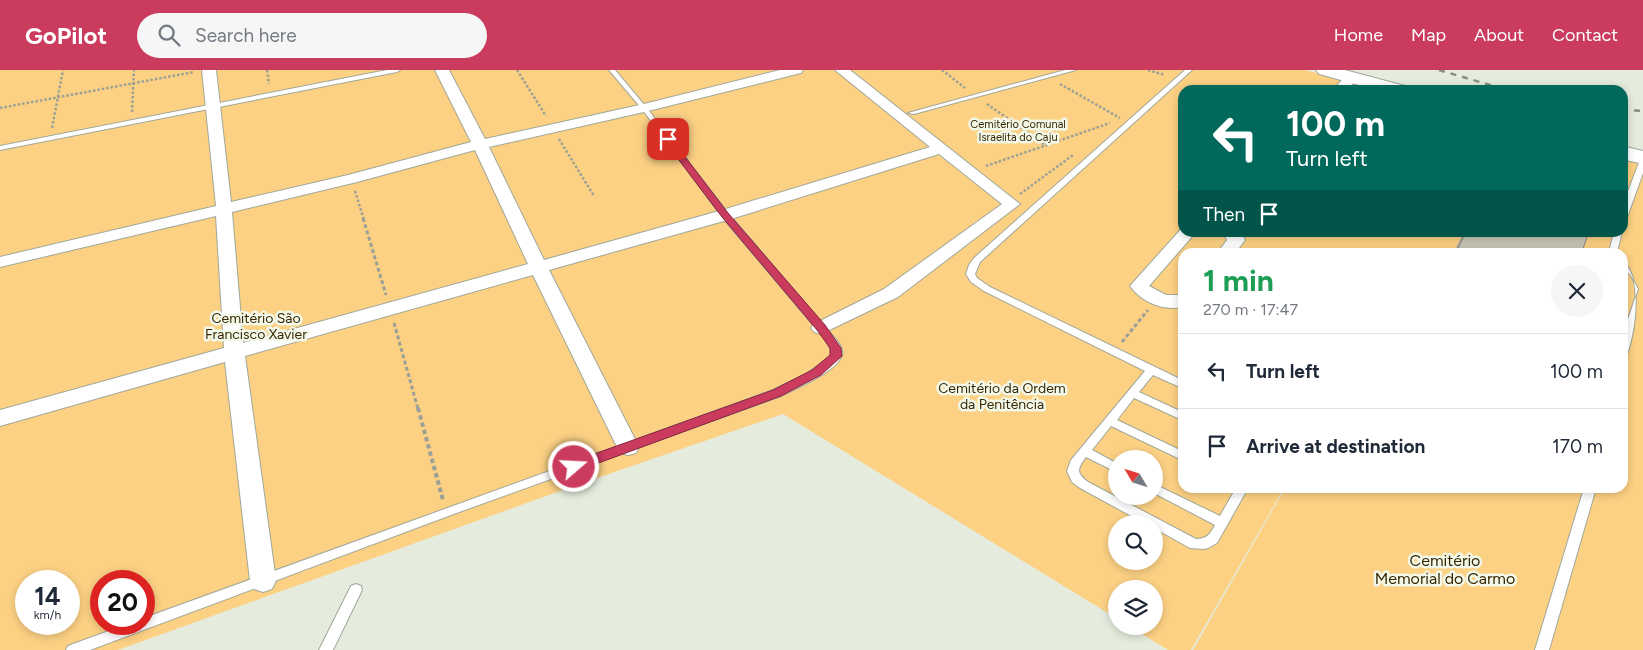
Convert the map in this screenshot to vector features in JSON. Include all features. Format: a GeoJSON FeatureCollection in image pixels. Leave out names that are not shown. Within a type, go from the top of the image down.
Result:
{"type":"FeatureCollection","features":[{"type":"Feature","properties":{"kind":"street"},"geometry":{"type":"LineString","coordinates":[[442,70],[628,448]]}},
{"type":"Feature","properties":{"kind":"street"},"geometry":{"type":"LineString","coordinates":[[0,262],[351,179],[480,144],[644,108],[796,70]]}},
{"type":"Feature","properties":{"kind":"street"},"geometry":{"type":"LineString","coordinates":[[821,328],[891,293],[1012,204],[842,70]]}},
{"type":"Feature","properties":{"kind":"street"},"geometry":{"type":"LineString","coordinates":[[1325,70],[1346,84]]}},
{"type":"Feature","properties":{"kind":"street"},"geometry":{"type":"LineString","coordinates":[[203,71],[213,106],[224,209],[234,352],[263,581]]}},
{"type":"Feature","properties":{"kind":"street"},"geometry":{"type":"LineString","coordinates":[[0,418],[725,215],[942,148]]}},
{"type":"Feature","properties":{"kind":"street"},"geometry":{"type":"LineString","coordinates":[[1628,154],[1643,160]]}},
{"type":"Feature","properties":{"kind":"street"},"geometry":{"type":"LineString","coordinates":[[1178,302],[1173,303],[1158,298],[1141,289],[1140,284],[1183,237]]}},
{"type":"Feature","properties":{"kind":"street"},"geometry":{"type":"LineString","coordinates":[[1230,248],[1236,240],[1235,237]]}},
{"type":"Feature","properties":{"kind":"lane"},"geometry":{"type":"LineString","coordinates":[[0,148],[397,70]]}},
{"type":"Feature","properties":{"kind":"lane"},"geometry":{"type":"LineString","coordinates":[[73,650],[446,512],[777,393],[816,372],[835,359],[837,353],[821,328],[725,215],[644,108],[612,70]]}},
{"type":"Feature","properties":{"kind":"lane"},"geometry":{"type":"LineString","coordinates":[[912,113],[1073,70]]}},
{"type":"Feature","properties":{"kind":"lane"},"geometry":{"type":"LineString","coordinates":[[1178,382],[987,290],[973,282],[970,273],[972,266],[1190,70]]}},
{"type":"Feature","properties":{"kind":"lane"},"geometry":{"type":"LineString","coordinates":[[1628,203],[1643,160]]}},
{"type":"Feature","properties":{"kind":"lane"},"geometry":{"type":"LineString","coordinates":[[1628,268],[1633,272],[1643,289],[1628,336]]}},
{"type":"Feature","properties":{"kind":"lane"},"geometry":{"type":"LineString","coordinates":[[1151,370],[1075,463],[1073,470],[1076,478],[1096,491],[1194,544],[1204,544],[1212,539],[1239,493]]}},
{"type":"Feature","properties":{"kind":"lane"},"geometry":{"type":"LineString","coordinates":[[1133,393],[1178,414]]}},
{"type":"Feature","properties":{"kind":"lane"},"geometry":{"type":"LineString","coordinates":[[1110,421],[1178,454]]}},
{"type":"Feature","properties":{"kind":"lane"},"geometry":{"type":"LineString","coordinates":[[1085,452],[1108,464]]}},
{"type":"Feature","properties":{"kind":"lane"},"geometry":{"type":"LineString","coordinates":[[1163,493],[1222,524]]}},
{"type":"Feature","properties":{"kind":"lane"},"geometry":{"type":"LineString","coordinates":[[1542,650],[1589,493]]}},
{"type":"Feature","properties":{"kind":"lane"},"geometry":{"type":"LineString","coordinates":[[326,650],[356,590]]}},
{"type":"Feature","properties":{"kind":"path"},"geometry":{"type":"LineString","coordinates":[[50,138],[63,70]]}},
{"type":"Feature","properties":{"kind":"path"},"geometry":{"type":"LineString","coordinates":[[132,122],[134,70]]}},
{"type":"Feature","properties":{"kind":"path"},"geometry":{"type":"LineString","coordinates":[[942,70],[974,96],[1048,146]]}},
{"type":"Feature","properties":{"kind":"path"},"geometry":{"type":"LineString","coordinates":[[1148,70],[1173,77]]}},
{"type":"Feature","properties":{"kind":"path"},"geometry":{"type":"LineString","coordinates":[[0,108],[203,71]]}},
{"type":"Feature","properties":{"kind":"path"},"geometry":{"type":"LineString","coordinates":[[982,168],[1122,118],[1047,77]]}},
{"type":"Feature","properties":{"kind":"path"},"geometry":{"type":"LineString","coordinates":[[351,179],[390,308],[446,512]]}},
{"type":"Feature","properties":{"kind":"path"},"geometry":{"type":"LineString","coordinates":[[1114,352],[1158,298]]}},
{"type":"Feature","properties":{"kind":"green space","name":"Cemitério São Francisco Xavier"},"geometry":{"type":"Polygon","coordinates":[[[0,70],[1305,70],[1363,85],[1178,85],[1178,237],[1462,237],[1456,248],[1178,248],[1178,493],[1281,493],[1191,650],[1168,650],[1144,635],[1163,635],[1163,580],[1108,580],[1108,613],[783,414],[571,487],[118,650],[0,650],[0,70]]]}},
{"type":"Feature","properties":{"kind":"green space","name":"Cemitério Memorial do Carmo"},"geometry":{"type":"Polygon","coordinates":[[[1628,156],[1643,160],[1643,650],[1193,650],[1282,493],[1628,493],[1628,248],[1562,248],[1526,237],[1628,237],[1628,156]]]}},
{"type":"Feature","properties":{"kind":"building"},"geometry":{"type":"Polygon","coordinates":[[[1464,237],[1587,237],[1583,248],[1458,248],[1464,237]]]}},
{"type":"Feature","properties":{"kind":"railway"},"geometry":{"type":"LineString","coordinates":[[1439,70],[1490,85]]}},
{"type":"Feature","properties":{"kind":"railway"},"geometry":{"type":"LineString","coordinates":[[1628,110],[1643,111]]}},
{"type":"Feature","properties":{"kind":"route"},"geometry":{"type":"LineString","coordinates":[[574,467],[777,393],[816,372],[835,359],[837,353],[836,348],[821,328],[725,215],[668,139]]}},
{"type":"Feature","properties":{"kind":"park label","name":"Cemitério Comunal Israelita do Caju"},"geometry":{"type":"Point","coordinates":[1018,130]}},
{"type":"Feature","properties":{"kind":"park label","name":"Cemitério da Ordem da Penitência"},"geometry":{"type":"Point","coordinates":[1002,396]}}]}
